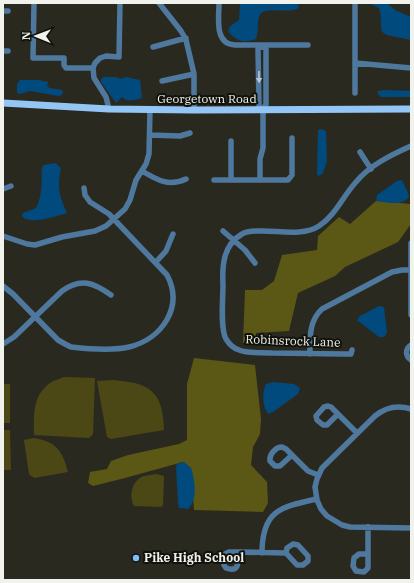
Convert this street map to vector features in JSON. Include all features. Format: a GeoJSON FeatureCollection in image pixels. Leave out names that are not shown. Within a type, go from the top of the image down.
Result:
{"type":"FeatureCollection","features":[{"type":"Feature","properties":{"kind":"main road","name":"Georgetown Road"},"geometry":{"type":"LineString","coordinates":[[3,103],[150,110],[411,109]]}},
{"type":"Feature","properties":{"kind":"street"},"geometry":{"type":"LineString","coordinates":[[34,3],[33,58],[64,58],[64,65],[66,68],[92,68]]}},
{"type":"Feature","properties":{"kind":"street"},"geometry":{"type":"LineString","coordinates":[[109,109],[106,97],[94,78],[92,68],[100,58],[106,56],[119,57],[120,3]]}},
{"type":"Feature","properties":{"kind":"street"},"geometry":{"type":"LineString","coordinates":[[159,3],[186,38],[194,74],[194,110]]}},
{"type":"Feature","properties":{"kind":"street"},"geometry":{"type":"LineString","coordinates":[[219,3],[219,31],[224,41],[234,45],[308,45]]}},
{"type":"Feature","properties":{"kind":"street"},"geometry":{"type":"LineString","coordinates":[[355,3],[355,93]]}},
{"type":"Feature","properties":{"kind":"street"},"geometry":{"type":"LineString","coordinates":[[154,47],[186,38]]}},
{"type":"Feature","properties":{"kind":"street"},"geometry":{"type":"LineString","coordinates":[[260,180],[260,159],[263,148],[263,109],[259,106],[258,49],[262,46]]}},
{"type":"Feature","properties":{"kind":"street"},"geometry":{"type":"LineString","coordinates":[[355,63],[411,68]]}},
{"type":"Feature","properties":{"kind":"street"},"geometry":{"type":"LineString","coordinates":[[162,80],[194,74]]}},
{"type":"Feature","properties":{"kind":"street"},"geometry":{"type":"LineString","coordinates":[[3,236],[27,244],[38,245],[62,237],[98,230],[106,226],[125,209],[130,200],[136,180],[146,164],[149,154],[150,110]]}},
{"type":"Feature","properties":{"kind":"street"},"geometry":{"type":"LineString","coordinates":[[150,135],[180,136],[190,133]]}},
{"type":"Feature","properties":{"kind":"street"},"geometry":{"type":"LineString","coordinates":[[214,180],[286,180],[290,178],[292,175],[292,138]]}},
{"type":"Feature","properties":{"kind":"street"},"geometry":{"type":"LineString","coordinates":[[231,141],[231,180]]}},
{"type":"Feature","properties":{"kind":"street"},"geometry":{"type":"LineString","coordinates":[[234,240],[249,231],[302,232],[318,227],[328,219],[354,183],[389,157],[411,146]]}},
{"type":"Feature","properties":{"kind":"street"},"geometry":{"type":"LineString","coordinates":[[360,152],[371,169]]}},
{"type":"Feature","properties":{"kind":"street"},"geometry":{"type":"LineString","coordinates":[[142,171],[164,182],[173,183],[186,179]]}},
{"type":"Feature","properties":{"kind":"street"},"geometry":{"type":"LineString","coordinates":[[3,189],[11,186]]}},
{"type":"Feature","properties":{"kind":"street"},"geometry":{"type":"LineString","coordinates":[[3,286],[13,294],[58,340],[73,347],[116,349],[133,346],[149,338],[162,326],[170,313],[173,302],[171,284],[167,275],[114,218],[90,202],[85,195],[84,188]]}},
{"type":"Feature","properties":{"kind":"street"},"geometry":{"type":"LineString","coordinates":[[223,231],[245,250],[255,263]]}},
{"type":"Feature","properties":{"kind":"street"},"geometry":{"type":"LineString","coordinates":[[156,262],[166,251],[173,234]]}},
{"type":"Feature","properties":{"kind":"street","name":"Robinsrock Lane"},"geometry":{"type":"LineString","coordinates":[[234,240],[226,252],[223,266],[223,328],[225,336],[231,345],[236,349],[245,352],[351,354],[352,350]]}},
{"type":"Feature","properties":{"kind":"street"},"geometry":{"type":"LineString","coordinates":[[411,243],[411,315]]}},
{"type":"Feature","properties":{"kind":"street"},"geometry":{"type":"LineString","coordinates":[[310,354],[312,324],[316,315],[322,309],[391,273],[402,270],[411,270]]}},
{"type":"Feature","properties":{"kind":"street"},"geometry":{"type":"LineString","coordinates":[[3,344],[13,338],[62,291],[74,285],[85,283],[92,284],[100,287],[112,296]]}},
{"type":"Feature","properties":{"kind":"street"},"geometry":{"type":"LineString","coordinates":[[410,359],[406,354],[406,351],[411,345]]}},
{"type":"Feature","properties":{"kind":"street"},"geometry":{"type":"LineString","coordinates":[[411,409],[397,407],[384,410],[375,416],[326,463],[318,475],[315,487],[316,498],[321,509],[333,521],[347,526],[411,528]]}},
{"type":"Feature","properties":{"kind":"street"},"geometry":{"type":"LineString","coordinates":[[338,414],[357,434]]}},
{"type":"Feature","properties":{"kind":"street"},"geometry":{"type":"LineString","coordinates":[[292,455],[308,471],[318,475]]}},
{"type":"Feature","properties":{"kind":"street"},"geometry":{"type":"LineString","coordinates":[[262,552],[263,532],[268,521],[274,514],[289,505],[316,498]]}},
{"type":"Feature","properties":{"kind":"street"},"geometry":{"type":"LineString","coordinates":[[368,527],[368,554]]}},
{"type":"Feature","properties":{"kind":"street"},"geometry":{"type":"LineString","coordinates":[[238,552],[286,553]]}},
{"type":"Feature","properties":{"kind":"shaded area"},"geometry":{"type":"Polygon","coordinates":[[[376,201],[411,204],[411,224],[398,242],[345,267],[335,276],[298,293],[289,331],[256,333],[256,343],[243,343],[245,290],[262,290],[274,281],[282,255],[317,250],[318,236],[339,217],[350,224],[376,201]]]}},
{"type":"Feature","properties":{"kind":"shaded area"},"geometry":{"type":"Polygon","coordinates":[[[194,358],[255,365],[261,419],[260,434],[253,447],[251,465],[267,482],[268,503],[263,512],[194,510],[191,468],[183,462],[93,486],[88,483],[90,472],[107,469],[111,461],[128,455],[179,444],[187,440],[187,384],[194,358]]]}},
{"type":"Feature","properties":{"kind":"shaded area"},"geometry":{"type":"Polygon","coordinates":[[[64,377],[95,378],[93,434],[89,438],[34,435],[35,406],[40,394],[50,383],[64,377]]]}},
{"type":"Feature","properties":{"kind":"shaded area"},"geometry":{"type":"Polygon","coordinates":[[[97,381],[126,381],[136,384],[145,387],[152,392],[161,406],[164,430],[111,439],[107,437],[97,381]]]}},
{"type":"Feature","properties":{"kind":"shaded area"},"geometry":{"type":"Polygon","coordinates":[[[3,384],[10,384],[10,423],[3,423],[3,384]]]}},
{"type":"Feature","properties":{"kind":"shaded area"},"geometry":{"type":"Polygon","coordinates":[[[3,430],[10,430],[11,470],[3,470],[3,430]]]}},
{"type":"Feature","properties":{"kind":"shaded area"},"geometry":{"type":"Polygon","coordinates":[[[34,438],[41,439],[57,448],[64,458],[68,472],[34,478],[29,474],[24,440],[34,438]]]}},
{"type":"Feature","properties":{"kind":"shaded area"},"geometry":{"type":"Polygon","coordinates":[[[156,474],[164,476],[163,505],[161,507],[134,506],[131,495],[133,487],[137,481],[142,477],[156,474]]]}},
{"type":"Feature","properties":{"kind":"water"},"geometry":{"type":"Polygon","coordinates":[[[240,3],[298,3],[299,8],[288,11],[270,10],[261,13],[258,20],[256,39],[240,41],[228,31],[230,26],[239,20],[240,3]]]}},
{"type":"Feature","properties":{"kind":"water"},"geometry":{"type":"Polygon","coordinates":[[[369,3],[387,3],[395,10],[411,17],[411,40],[387,35],[382,32],[379,8],[369,3]]]}},
{"type":"Feature","properties":{"kind":"water"},"geometry":{"type":"Polygon","coordinates":[[[104,77],[115,77],[121,79],[126,77],[140,80],[142,98],[126,100],[122,97],[116,103],[101,82],[101,79],[104,77]]]}},
{"type":"Feature","properties":{"kind":"water"},"geometry":{"type":"Polygon","coordinates":[[[20,80],[39,80],[48,82],[47,86],[62,90],[63,93],[62,95],[58,96],[30,91],[20,94],[17,93],[17,84],[20,80]]]}},
{"type":"Feature","properties":{"kind":"water"},"geometry":{"type":"Polygon","coordinates":[[[378,91],[411,91],[411,97],[381,97],[378,94],[378,91]]]}},
{"type":"Feature","properties":{"kind":"water"},"geometry":{"type":"Polygon","coordinates":[[[321,129],[326,131],[327,161],[323,173],[319,176],[317,175],[318,130],[321,129]]]}},
{"type":"Feature","properties":{"kind":"water"},"geometry":{"type":"Polygon","coordinates":[[[55,163],[61,168],[59,181],[60,191],[67,213],[36,220],[25,219],[22,216],[23,213],[36,208],[38,203],[41,193],[42,167],[44,165],[55,163]]]}},
{"type":"Feature","properties":{"kind":"water"},"geometry":{"type":"Polygon","coordinates":[[[402,180],[409,197],[398,203],[376,201],[377,195],[397,181],[402,180]]]}},
{"type":"Feature","properties":{"kind":"water"},"geometry":{"type":"Polygon","coordinates":[[[379,306],[384,307],[387,333],[384,337],[379,337],[357,320],[360,316],[379,306]]]}},
{"type":"Feature","properties":{"kind":"water"},"geometry":{"type":"Polygon","coordinates":[[[273,382],[294,384],[300,388],[298,394],[268,414],[263,399],[264,391],[266,384],[273,382]]]}},
{"type":"Feature","properties":{"kind":"water"},"geometry":{"type":"Polygon","coordinates":[[[184,462],[191,468],[194,478],[195,490],[193,500],[188,509],[179,508],[178,503],[176,467],[177,464],[184,462]]]}},
{"type":"Feature","properties":{"kind":"place","name":"Pike High School"},"geometry":{"type":"Point","coordinates":[136,558]}}]}
